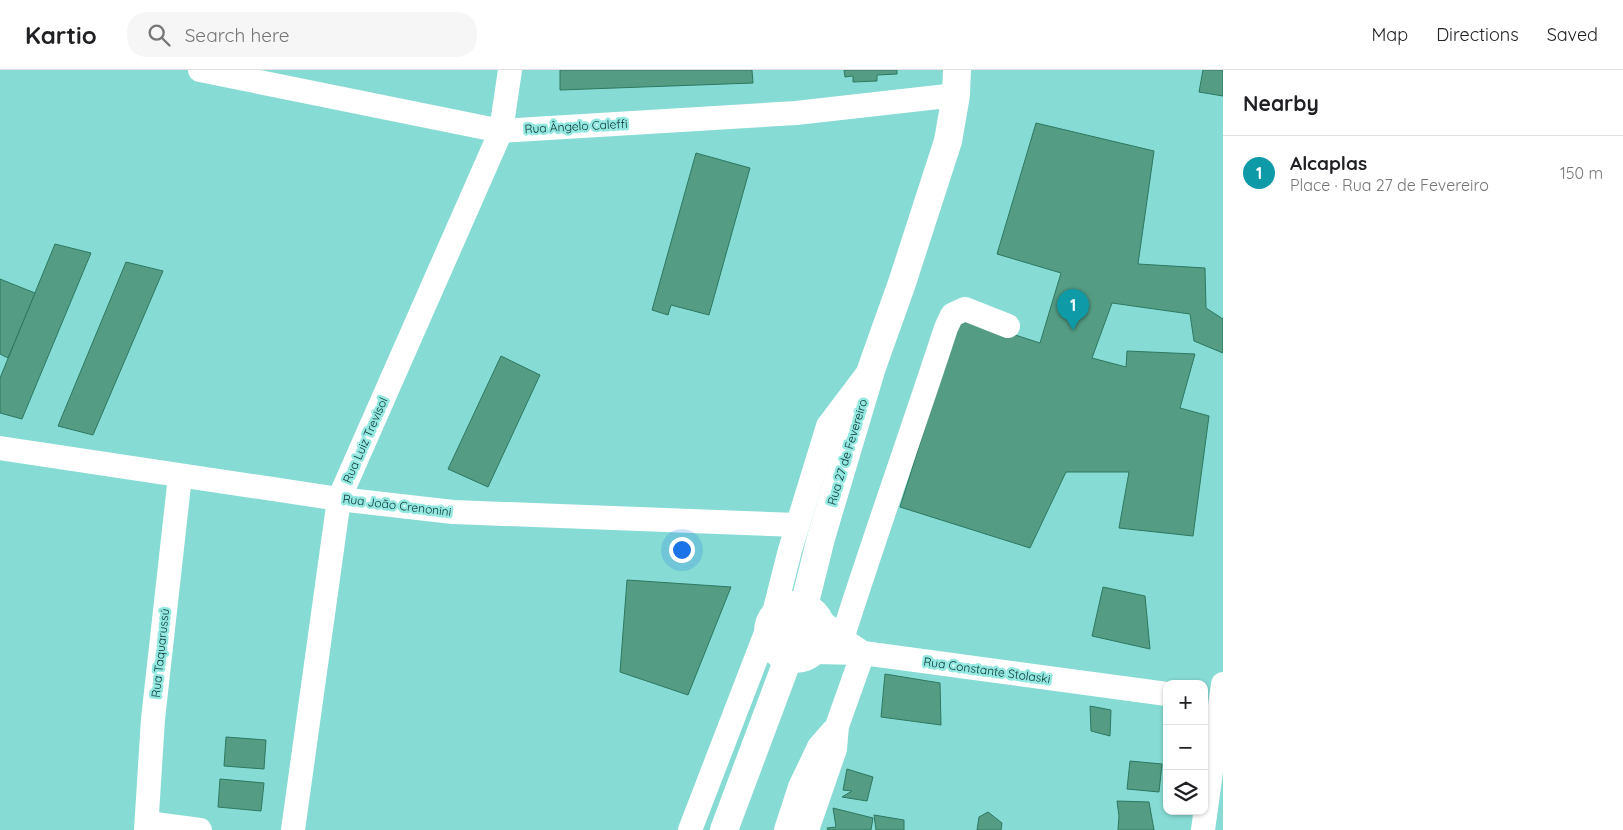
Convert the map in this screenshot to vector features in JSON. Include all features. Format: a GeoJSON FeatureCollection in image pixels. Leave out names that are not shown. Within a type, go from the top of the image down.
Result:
{"type":"FeatureCollection","features":[{"type":"Feature","properties":{"kind":"main road","name":"Rua 27 de Fevereiro"},"geometry":{"type":"LineString","coordinates":[[724,830],[788,659],[795,629],[812,612],[821,538],[872,367],[902,283],[948,141],[957,83]]}},
{"type":"Feature","properties":{"kind":"main road"},"geometry":{"type":"LineString","coordinates":[[787,607],[812,612],[822,627],[820,645],[814,652],[798,660],[788,659],[774,650],[768,634],[771,621],[779,611],[787,607]]}},
{"type":"Feature","properties":{"kind":"street","name":"Rua Ângelo Caleffi"},"geometry":{"type":"LineString","coordinates":[[200,70],[501,131],[796,113],[957,83]]}},
{"type":"Feature","properties":{"kind":"street","name":"Rua Luiz Trevisol"},"geometry":{"type":"LineString","coordinates":[[294,830],[338,499],[501,131],[510,70]]}},
{"type":"Feature","properties":{"kind":"street"},"geometry":{"type":"LineString","coordinates":[[842,639],[946,328],[952,315],[964,309],[1008,326]]}},
{"type":"Feature","properties":{"kind":"street"},"geometry":{"type":"LineString","coordinates":[[690,830],[771,621],[797,525],[828,426],[872,367]]}},
{"type":"Feature","properties":{"kind":"street","name":"Rua João Crenonini"},"geometry":{"type":"LineString","coordinates":[[0,448],[338,499],[453,512],[797,525]]}},
{"type":"Feature","properties":{"kind":"street","name":"Rua Taquarussú"},"geometry":{"type":"LineString","coordinates":[[146,826],[153,718],[180,476]]}},
{"type":"Feature","properties":{"kind":"street","name":"Rua Constante Stolaski"},"geometry":{"type":"LineString","coordinates":[[812,612],[842,639],[863,653],[1163,693]]}},
{"type":"Feature","properties":{"kind":"street"},"geometry":{"type":"LineString","coordinates":[[807,830],[834,749],[837,726],[863,653],[814,652]]}},
{"type":"Feature","properties":{"kind":"street"},"geometry":{"type":"LineString","coordinates":[[1203,830],[1218,696]]}},
{"type":"Feature","properties":{"kind":"street"},"geometry":{"type":"LineString","coordinates":[[786,830],[800,787],[819,747],[837,726]]}},
{"type":"Feature","properties":{"kind":"street"},"geometry":{"type":"LineString","coordinates":[[146,826],[200,830]]}},
{"type":"Feature","properties":{"kind":"building"},"geometry":{"type":"Polygon","coordinates":[[[560,70],[752,70],[753,83],[560,90],[560,70]]]}},
{"type":"Feature","properties":{"kind":"building"},"geometry":{"type":"Polygon","coordinates":[[[844,70],[897,70],[897,74],[877,75],[877,81],[853,82],[853,76],[845,77],[844,70]]]}},
{"type":"Feature","properties":{"kind":"building"},"geometry":{"type":"Polygon","coordinates":[[[1203,70],[1223,70],[1223,96],[1199,92],[1203,70]]]}},
{"type":"Feature","properties":{"kind":"building"},"geometry":{"type":"Polygon","coordinates":[[[1036,123],[1154,151],[1138,264],[1205,268],[1206,308],[1223,319],[1223,353],[1194,341],[1190,314],[1112,303],[1092,358],[1126,367],[1127,351],[1195,354],[1180,408],[1209,416],[1193,536],[1119,528],[1129,472],[1066,472],[1030,548],[900,507],[960,317],[1040,343],[1061,273],[997,254],[1036,123]]]}},
{"type":"Feature","properties":{"kind":"building"},"geometry":{"type":"Polygon","coordinates":[[[696,153],[750,168],[709,315],[671,305],[668,315],[652,310],[696,153]]]}},
{"type":"Feature","properties":{"kind":"building"},"geometry":{"type":"Polygon","coordinates":[[[55,244],[91,253],[22,419],[0,413],[0,378],[55,244]]]}},
{"type":"Feature","properties":{"kind":"building"},"geometry":{"type":"Polygon","coordinates":[[[126,262],[163,271],[93,435],[58,426],[126,262]]]}},
{"type":"Feature","properties":{"kind":"building"},"geometry":{"type":"Polygon","coordinates":[[[0,279],[35,293],[8,358],[0,354],[0,279]]]}},
{"type":"Feature","properties":{"kind":"building"},"geometry":{"type":"Polygon","coordinates":[[[501,356],[540,375],[488,487],[448,469],[501,356]]]}},
{"type":"Feature","properties":{"kind":"building"},"geometry":{"type":"Polygon","coordinates":[[[627,580],[731,587],[688,695],[620,672],[627,580]]]}},
{"type":"Feature","properties":{"kind":"building"},"geometry":{"type":"Polygon","coordinates":[[[1103,587],[1145,596],[1150,649],[1092,636],[1103,587]]]}},
{"type":"Feature","properties":{"kind":"building"},"geometry":{"type":"Polygon","coordinates":[[[885,674],[940,683],[941,725],[881,717],[885,674]]]}},
{"type":"Feature","properties":{"kind":"building"},"geometry":{"type":"Polygon","coordinates":[[[1090,706],[1111,710],[1110,736],[1091,731],[1090,706]]]}},
{"type":"Feature","properties":{"kind":"building"},"geometry":{"type":"Polygon","coordinates":[[[226,737],[266,740],[264,769],[224,766],[226,737]]]}},
{"type":"Feature","properties":{"kind":"building"},"geometry":{"type":"Polygon","coordinates":[[[1130,761],[1162,764],[1159,792],[1127,789],[1130,761]]]}},
{"type":"Feature","properties":{"kind":"building"},"geometry":{"type":"Polygon","coordinates":[[[847,769],[873,777],[867,801],[842,797],[852,791],[843,790],[847,769]]]}},
{"type":"Feature","properties":{"kind":"building"},"geometry":{"type":"Polygon","coordinates":[[[220,779],[264,783],[261,811],[218,807],[220,779]]]}},
{"type":"Feature","properties":{"kind":"building"},"geometry":{"type":"Polygon","coordinates":[[[1117,801],[1149,802],[1154,830],[1118,830],[1117,801]]]}},
{"type":"Feature","properties":{"kind":"building"},"geometry":{"type":"Polygon","coordinates":[[[833,808],[873,818],[871,830],[828,830],[827,828],[836,827],[833,808]]]}},
{"type":"Feature","properties":{"kind":"building"},"geometry":{"type":"Polygon","coordinates":[[[988,812],[1002,823],[1001,830],[977,830],[979,817],[988,812]]]}},
{"type":"Feature","properties":{"kind":"building"},"geometry":{"type":"Polygon","coordinates":[[[874,815],[904,820],[904,830],[876,830],[874,815]]]}},
{"type":"Feature","properties":{"kind":"place","name":"Alcaplas"},"geometry":{"type":"Point","coordinates":[1073,330]}}]}
